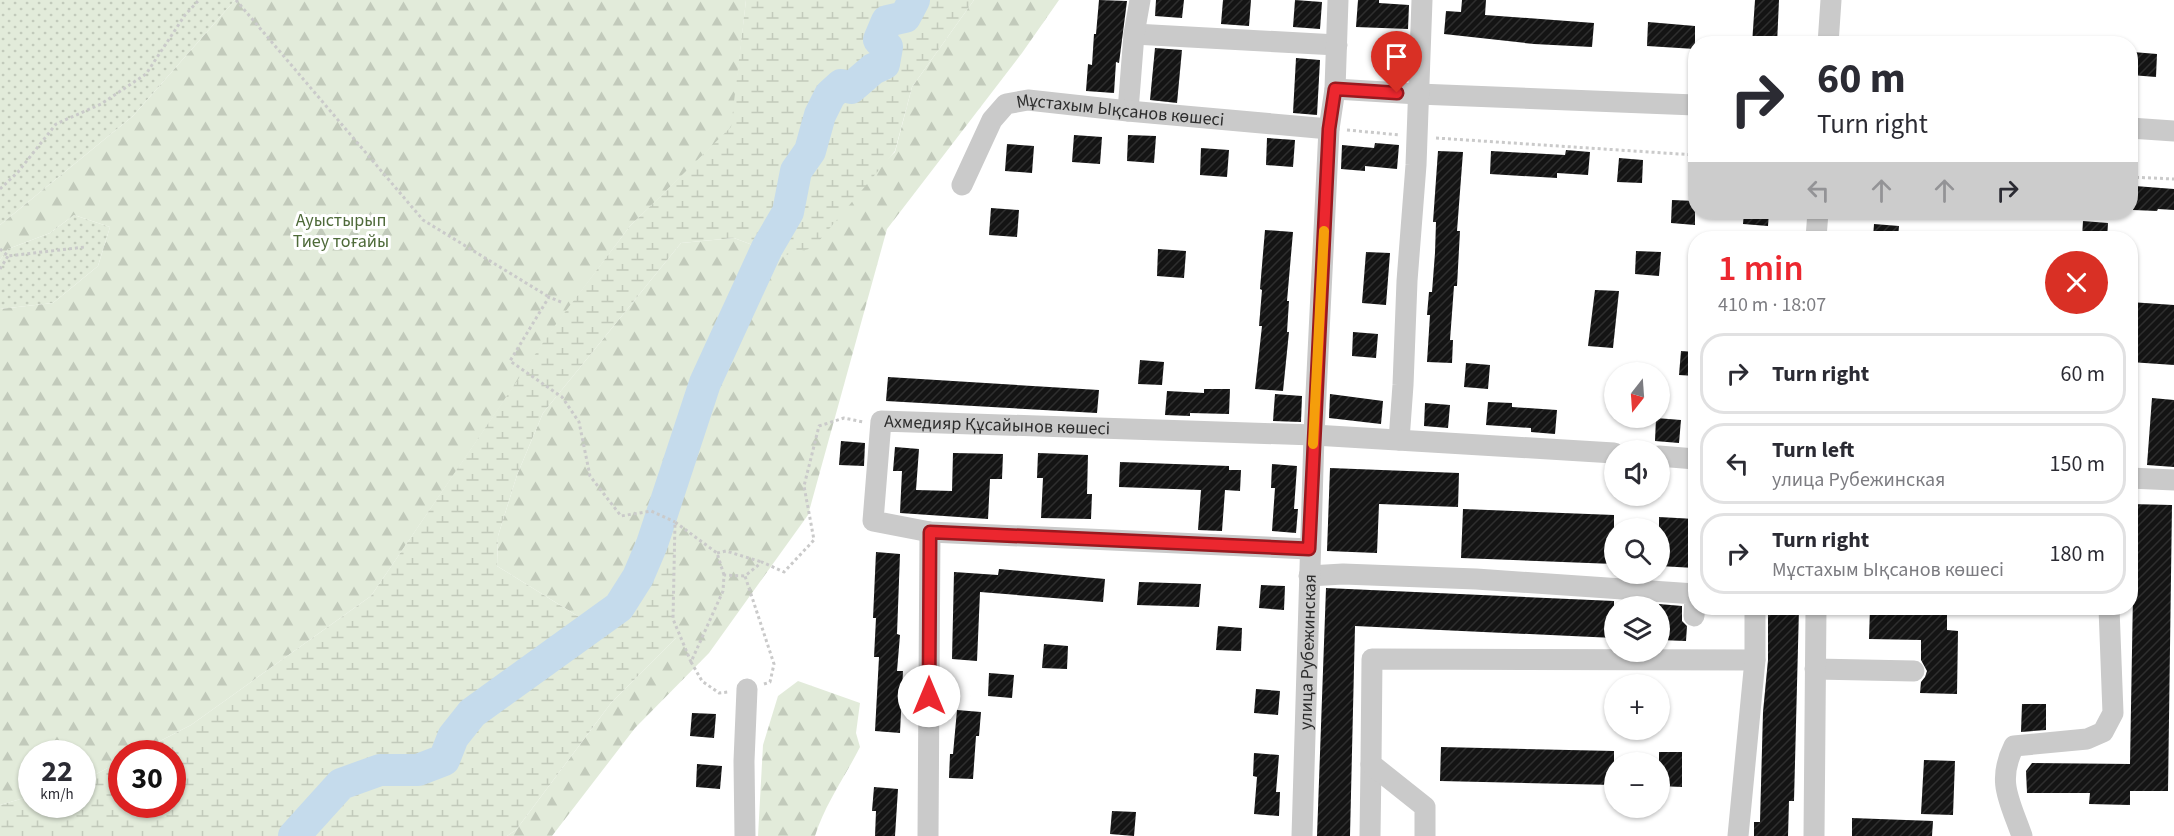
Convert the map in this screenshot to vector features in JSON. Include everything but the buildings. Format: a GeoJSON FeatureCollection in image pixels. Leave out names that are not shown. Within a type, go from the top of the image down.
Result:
{"type":"FeatureCollection","features":[{"type":"Feature","properties":{"kind":"street"},"geometry":{"type":"LineString","coordinates":[[1128,111],[1134,34],[1140,0]]}},
{"type":"Feature","properties":{"kind":"street","name":"улица Рубежинская"},"geometry":{"type":"LineString","coordinates":[[1302,836],[1309,549],[1329,129],[1335,89],[1338,0]]}},
{"type":"Feature","properties":{"kind":"street"},"geometry":{"type":"LineString","coordinates":[[1399,440],[1417,136],[1422,0]]}},
{"type":"Feature","properties":{"kind":"street"},"geometry":{"type":"LineString","coordinates":[[1829,36],[1831,0]]}},
{"type":"Feature","properties":{"kind":"street"},"geometry":{"type":"LineString","coordinates":[[1134,34],[1336,45]]}},
{"type":"Feature","properties":{"kind":"street"},"geometry":{"type":"LineString","coordinates":[[1335,89],[1688,105]]}},
{"type":"Feature","properties":{"kind":"street","name":"Мұстахым Ықсанов көшесі"},"geometry":{"type":"LineString","coordinates":[[962,185],[992,120],[1006,104],[1028,100],[1329,129]]}},
{"type":"Feature","properties":{"kind":"street"},"geometry":{"type":"LineString","coordinates":[[2138,129],[2174,131]]}},
{"type":"Feature","properties":{"kind":"street","name":"Ахмедияр Құсайынов көшесі"},"geometry":{"type":"LineString","coordinates":[[1309,549],[930,532],[873,521],[881,421],[1314,435],[1604,452]]}},
{"type":"Feature","properties":{"kind":"street"},"geometry":{"type":"LineString","coordinates":[[1670,457],[1688,458]]}},
{"type":"Feature","properties":{"kind":"street"},"geometry":{"type":"LineString","coordinates":[[2138,478],[2174,480]]}},
{"type":"Feature","properties":{"kind":"street"},"geometry":{"type":"LineString","coordinates":[[928,836],[930,532]]}},
{"type":"Feature","properties":{"kind":"street"},"geometry":{"type":"LineString","coordinates":[[1309,576],[1343,574],[1476,579],[1688,594]]}},
{"type":"Feature","properties":{"kind":"street"},"geometry":{"type":"LineString","coordinates":[[1738,836],[1755,660],[1755,615]]}},
{"type":"Feature","properties":{"kind":"street"},"geometry":{"type":"LineString","coordinates":[[1814,836],[1816,615]]}},
{"type":"Feature","properties":{"kind":"street"},"geometry":{"type":"LineString","coordinates":[[2022,836],[2004,781],[2007,761],[2014,746],[2087,739],[2103,732],[2113,714],[2109,615]]}},
{"type":"Feature","properties":{"kind":"street"},"geometry":{"type":"LineString","coordinates":[[1370,836],[1372,659],[1755,660]]}},
{"type":"Feature","properties":{"kind":"street"},"geometry":{"type":"LineString","coordinates":[[1815,669],[1914,671]]}},
{"type":"Feature","properties":{"kind":"street"},"geometry":{"type":"LineString","coordinates":[[745,836],[744,761],[747,689]]}},
{"type":"Feature","properties":{"kind":"street"},"geometry":{"type":"LineString","coordinates":[[1371,764],[1425,807],[1425,836]]}},
{"type":"Feature","properties":{"kind":"path"},"geometry":{"type":"LineString","coordinates":[[0,189],[18,172],[56,124],[101,104],[146,74],[185,15],[199,0]]}},
{"type":"Feature","properties":{"kind":"path"},"geometry":{"type":"LineString","coordinates":[[236,0],[423,220],[549,297],[561,302]]}},
{"type":"Feature","properties":{"kind":"path"},"geometry":{"type":"LineString","coordinates":[[1329,129],[1688,155]]}},
{"type":"Feature","properties":{"kind":"path"},"geometry":{"type":"LineString","coordinates":[[2138,177],[2174,179]]}},
{"type":"Feature","properties":{"kind":"path"},"geometry":{"type":"LineString","coordinates":[[0,249],[8,256],[85,247]]}},
{"type":"Feature","properties":{"kind":"path"},"geometry":{"type":"LineString","coordinates":[[0,269],[8,256]]}},
{"type":"Feature","properties":{"kind":"path"},"geometry":{"type":"LineString","coordinates":[[549,297],[510,361],[562,397],[579,422],[590,476],[621,516],[651,511],[673,521],[717,553],[725,575],[723,591],[691,662]]}},
{"type":"Feature","properties":{"kind":"path"},"geometry":{"type":"LineString","coordinates":[[717,553],[726,551],[762,562],[784,572],[814,540],[804,486],[819,426],[844,418],[863,422],[881,421]]}},
{"type":"Feature","properties":{"kind":"path"},"geometry":{"type":"LineString","coordinates":[[673,521],[673,619],[691,662],[702,681],[719,693],[747,689],[770,682],[774,664],[745,576]]}},
{"type":"Feature","properties":{"kind":"path"},"geometry":{"type":"LineString","coordinates":[[725,575],[745,576],[762,562]]}},
{"type":"Feature","properties":{"kind":"green space"},"geometry":{"type":"Polygon","coordinates":[[[0,0],[235,0],[133,116],[0,225],[0,0]]]}},
{"type":"Feature","properties":{"kind":"green space","name":"Ауыстырып Тиеу тоғайы"},"geometry":{"type":"Polygon","coordinates":[[[235,0],[746,0],[732,127],[630,226],[553,329],[371,596],[191,725],[162,740],[108,740],[108,768],[96,774],[96,740],[18,740],[18,800],[0,805],[0,309],[53,303],[98,266],[110,227],[74,215],[50,233],[8,249],[0,260],[0,225],[133,116],[235,0]]]}},
{"type":"Feature","properties":{"kind":"green space"},"geometry":{"type":"Polygon","coordinates":[[[746,0],[974,0],[912,87],[895,151],[813,248],[782,256],[734,238],[681,243],[543,413],[517,475],[498,536],[497,566],[592,625],[619,607],[638,577],[652,544],[674,540],[676,638],[611,703],[516,830],[507,836],[0,836],[0,805],[18,800],[18,818],[96,818],[96,774],[108,768],[108,818],[186,818],[186,740],[162,740],[191,725],[371,596],[553,328],[630,226],[731,127],[746,0]]]}},
{"type":"Feature","properties":{"kind":"green space"},"geometry":{"type":"Polygon","coordinates":[[[974,0],[1059,0],[1022,53],[887,229],[808,515],[709,653],[635,728],[552,836],[507,836],[516,830],[611,703],[676,638],[652,544],[638,577],[619,607],[592,625],[497,566],[498,536],[517,475],[543,413],[681,243],[734,238],[782,256],[895,152],[912,87],[974,0]]]}},
{"type":"Feature","properties":{"kind":"green space"},"geometry":{"type":"Polygon","coordinates":[[[74,215],[110,227],[98,266],[53,303],[0,309],[0,260],[8,249],[50,233],[74,215]]]}},
{"type":"Feature","properties":{"kind":"green space"},"geometry":{"type":"Polygon","coordinates":[[[798,681],[860,703],[856,733],[860,747],[830,802],[815,836],[758,836],[763,745],[778,696],[798,681]]]}},
{"type":"Feature","properties":{"kind":"waterway"},"geometry":{"type":"LineString","coordinates":[[294,836],[341,784],[380,770],[418,770],[444,760],[453,737],[472,713],[619,607],[638,577],[652,544],[705,383],[767,248],[788,212],[796,171],[810,151],[820,115],[830,95],[841,85],[851,88],[873,69],[884,64],[887,47],[879,40],[887,21],[905,17],[914,0]]}},
{"type":"Feature","properties":{"kind":"slow traffic"},"geometry":{"type":"LineString","coordinates":[[1313,444],[1324,231]]}},
{"type":"Feature","properties":{"kind":"route"},"geometry":{"type":"LineString","coordinates":[[929,696],[930,532],[1309,549],[1329,129],[1335,89],[1397,93]]}}]}
